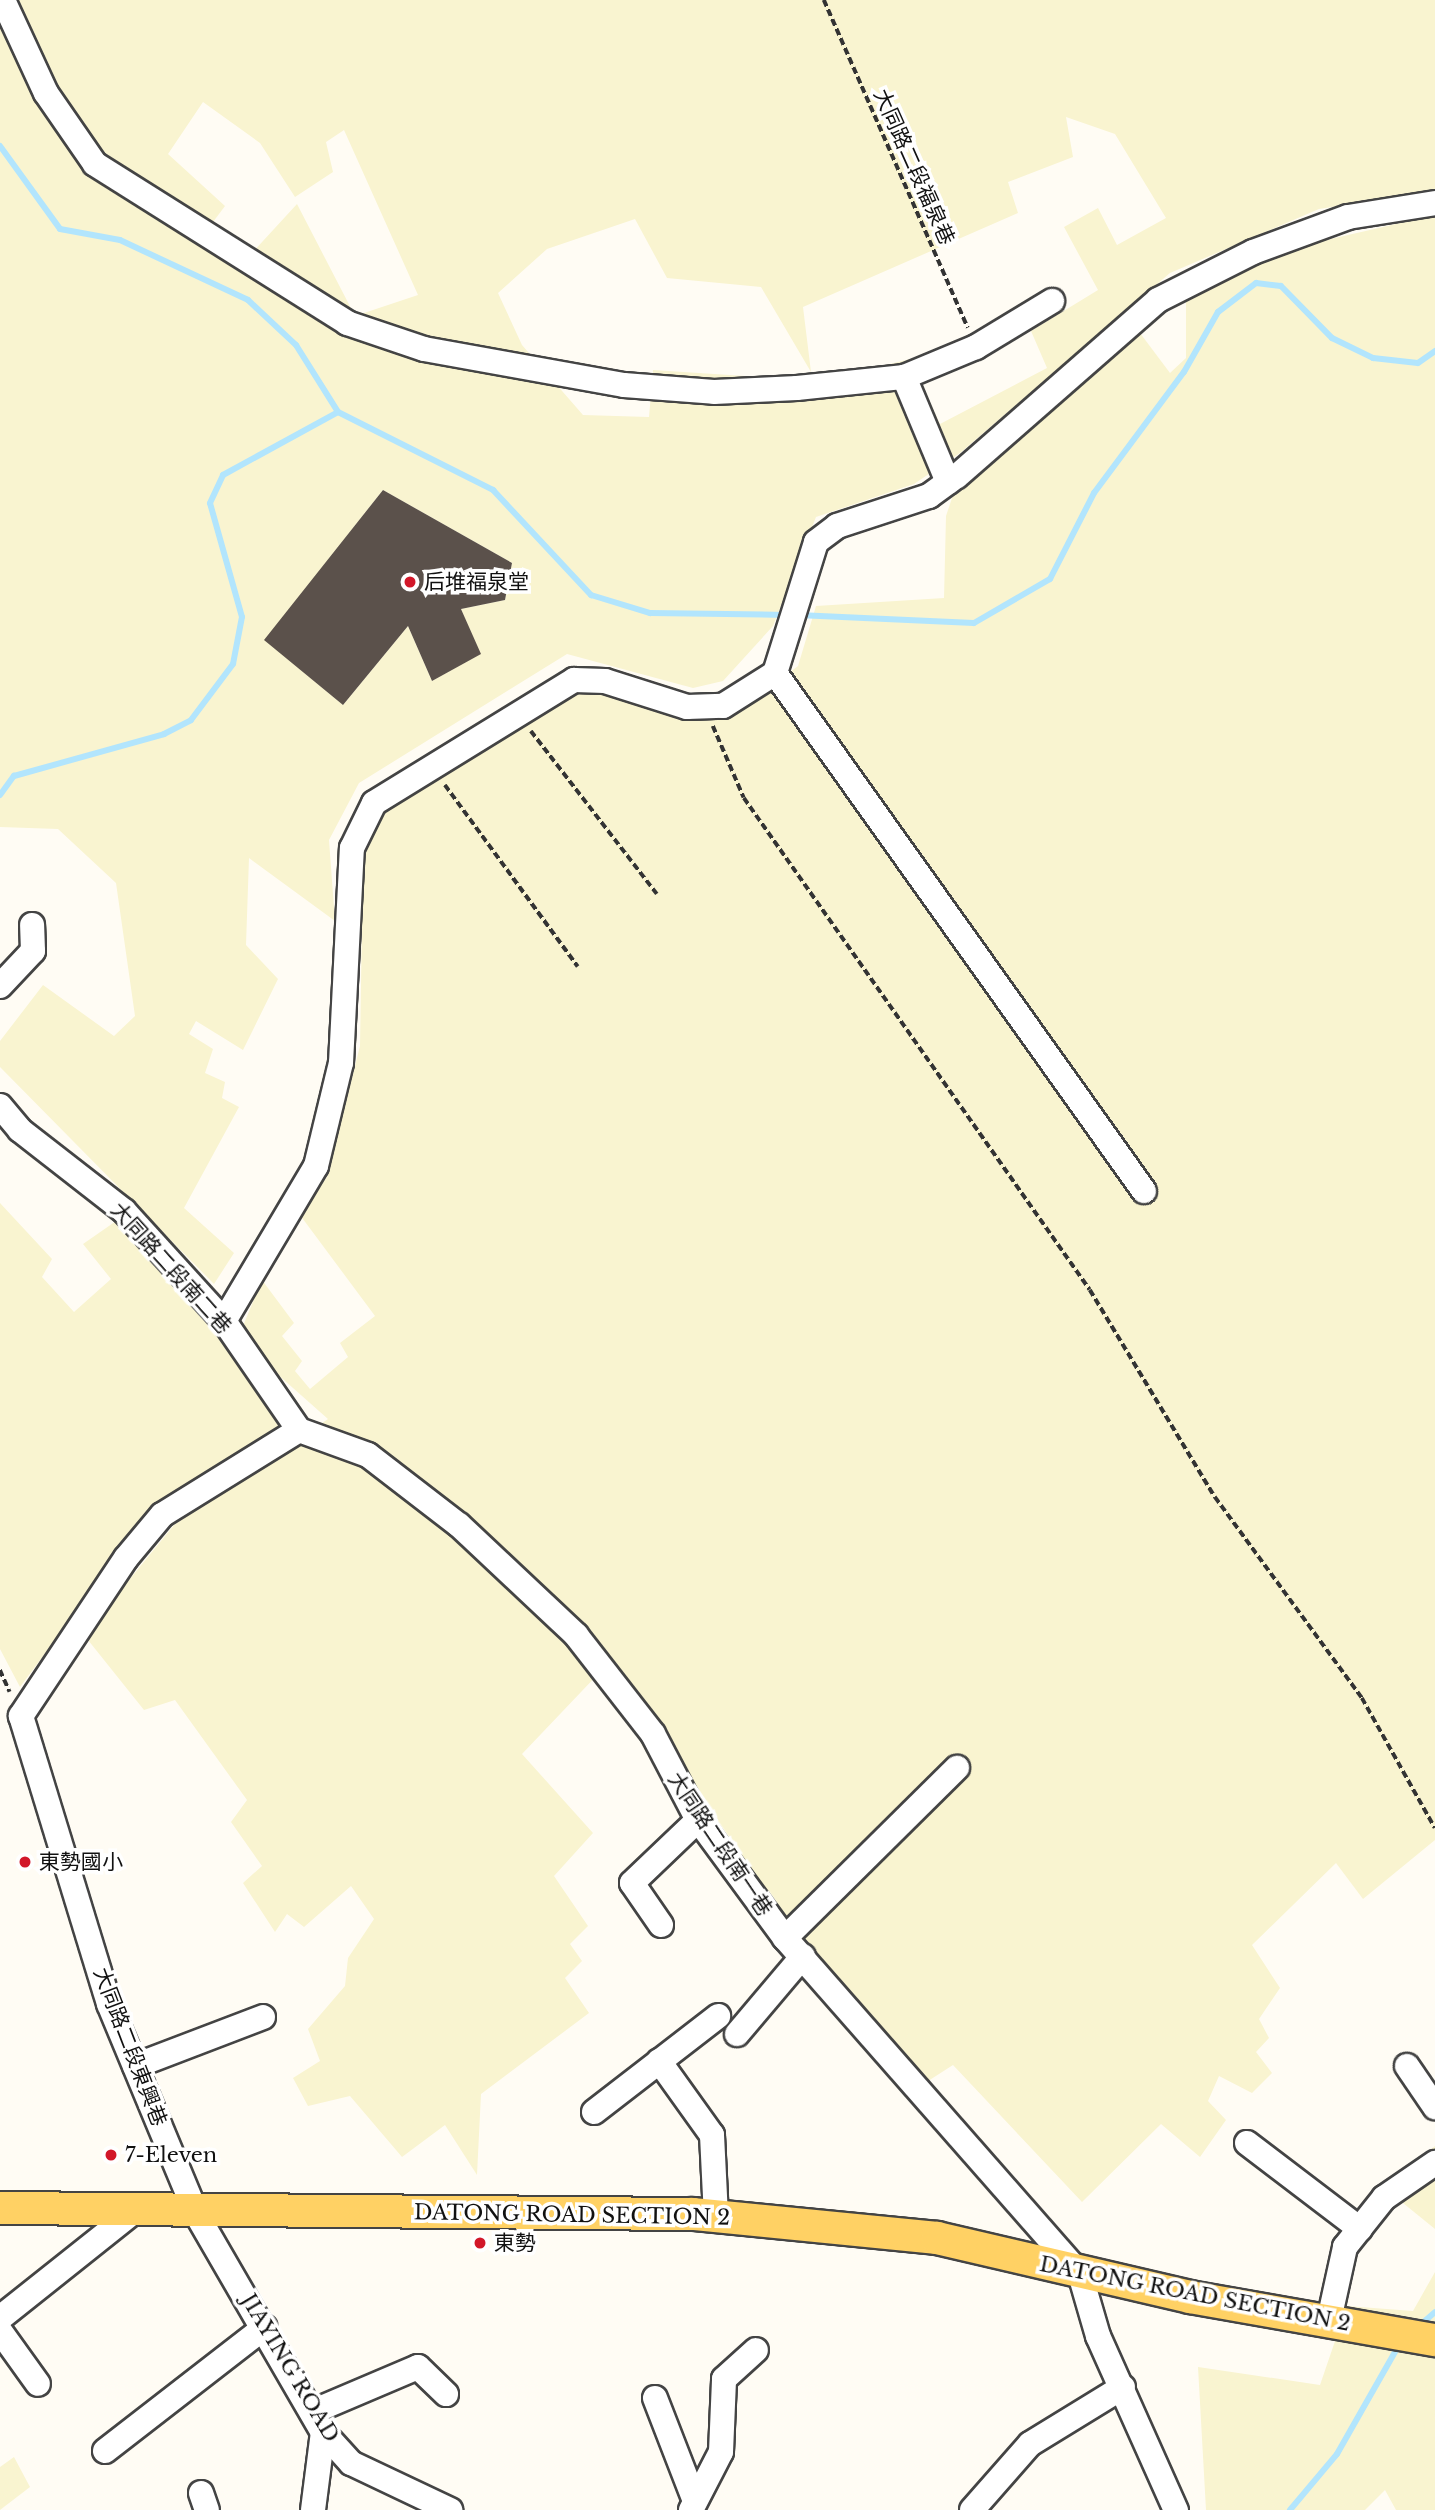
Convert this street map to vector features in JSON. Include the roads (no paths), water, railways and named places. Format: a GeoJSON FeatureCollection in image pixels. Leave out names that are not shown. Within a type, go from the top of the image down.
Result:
{"type":"FeatureCollection","features":[{"type":"Feature","properties":{"kind":"main road","name":"DATONG ROAD SECTION 2"},"geometry":{"type":"LineString","coordinates":[[0,2208],[136,2210],[197,2215],[716,2216],[937,2238],[1080,2274],[1417,2337]]}},
{"type":"Feature","properties":{"kind":"street"},"geometry":{"type":"LineString","coordinates":[[3,0],[46,93],[95,164],[347,323],[424,349],[624,385],[714,391],[904,377],[976,347],[1052,301]]}},
{"type":"Feature","properties":{"kind":"street"},"geometry":{"type":"LineString","coordinates":[[224,1321],[316,1166],[341,1063],[352,848],[374,803],[434,770],[574,680],[702,707],[723,706],[775,673],[816,542],[837,526],[929,496],[1158,300],[1253,252],[1348,217],[1435,203]]}},
{"type":"Feature","properties":{"kind":"street"},"geometry":{"type":"LineString","coordinates":[[904,377],[948,482]]}},
{"type":"Feature","properties":{"kind":"street"},"geometry":{"type":"LineString","coordinates":[[775,673],[1144,1191]]}},
{"type":"Feature","properties":{"kind":"street"},"geometry":{"type":"LineString","coordinates":[[0,986],[33,951],[32,925]]}},
{"type":"Feature","properties":{"kind":"street","name":"大同路二段南二巷"},"geometry":{"type":"LineString","coordinates":[[0,1106],[20,1130],[124,1211],[224,1321],[299,1430]]}},
{"type":"Feature","properties":{"kind":"street","name":"大同路二段東興巷"},"geometry":{"type":"LineString","coordinates":[[197,2215],[109,2004],[21,1716],[126,1558],[162,1515],[299,1430]]}},
{"type":"Feature","properties":{"kind":"street","name":"大同路二段南一巷"},"geometry":{"type":"LineString","coordinates":[[299,1430],[368,1455],[459,1525],[540,1599],[653,1734],[698,1820],[785,1938],[988,2176],[1080,2274]]}},
{"type":"Feature","properties":{"kind":"street"},"geometry":{"type":"LineString","coordinates":[[785,1938],[957,1768]]}},
{"type":"Feature","properties":{"kind":"street"},"geometry":{"type":"LineString","coordinates":[[661,1925],[632,1882],[698,1820]]}},
{"type":"Feature","properties":{"kind":"street"},"geometry":{"type":"LineString","coordinates":[[737,2034],[803,1956]]}},
{"type":"Feature","properties":{"kind":"street"},"geometry":{"type":"LineString","coordinates":[[594,2112],[718,2016]]}},
{"type":"Feature","properties":{"kind":"street"},"geometry":{"type":"LineString","coordinates":[[135,2066],[263,2017]]}},
{"type":"Feature","properties":{"kind":"street"},"geometry":{"type":"LineString","coordinates":[[659,2061],[712,2135],[716,2216]]}},
{"type":"Feature","properties":{"kind":"street"},"geometry":{"type":"LineString","coordinates":[[1407,2066],[1435,2107]]}},
{"type":"Feature","properties":{"kind":"street"},"geometry":{"type":"LineString","coordinates":[[1247,2143],[1360,2229]]}},
{"type":"Feature","properties":{"kind":"street"},"geometry":{"type":"LineString","coordinates":[[1329,2320],[1345,2247],[1384,2198],[1435,2163]]}},
{"type":"Feature","properties":{"kind":"street"},"geometry":{"type":"LineString","coordinates":[[0,2318],[136,2210]]}},
{"type":"Feature","properties":{"kind":"street","name":"JIAYING ROAD"},"geometry":{"type":"LineString","coordinates":[[197,2215],[265,2327],[318,2422],[351,2463],[450,2510]]}},
{"type":"Feature","properties":{"kind":"street"},"geometry":{"type":"LineString","coordinates":[[1080,2274],[1098,2336],[1176,2510]]}},
{"type":"Feature","properties":{"kind":"street"},"geometry":{"type":"LineString","coordinates":[[105,2451],[265,2327]]}},
{"type":"Feature","properties":{"kind":"street"},"geometry":{"type":"LineString","coordinates":[[0,2331],[38,2384]]}},
{"type":"Feature","properties":{"kind":"street"},"geometry":{"type":"LineString","coordinates":[[692,2503],[721,2452],[723,2379],[757,2350]]}},
{"type":"Feature","properties":{"kind":"street"},"geometry":{"type":"LineString","coordinates":[[313,2510],[318,2422],[418,2367],[446,2394]]}},
{"type":"Feature","properties":{"kind":"street"},"geometry":{"type":"LineString","coordinates":[[972,2510],[1030,2444],[1123,2387]]}},
{"type":"Feature","properties":{"kind":"street"},"geometry":{"type":"LineString","coordinates":[[655,2398],[692,2503]]}},
{"type":"Feature","properties":{"kind":"waterway"},"geometry":{"type":"LineString","coordinates":[[0,146],[60,229],[120,240],[248,300],[296,345],[338,412],[493,490],[591,595],[650,613],[787,615]]}},
{"type":"Feature","properties":{"kind":"waterway"},"geometry":{"type":"LineString","coordinates":[[798,615],[974,623],[1050,579],[1094,493],[1184,372],[1218,312],[1256,283],[1281,286],[1332,338],[1373,358],[1418,363],[1435,351]]}},
{"type":"Feature","properties":{"kind":"waterway"},"geometry":{"type":"LineString","coordinates":[[0,795],[14,776],[164,734],[191,720],[233,664],[242,617],[210,503],[223,475],[338,412]]}},
{"type":"Feature","properties":{"kind":"waterway"},"geometry":{"type":"LineString","coordinates":[[1419,2326],[1435,2312]]}},
{"type":"Feature","properties":{"kind":"waterway"},"geometry":{"type":"LineString","coordinates":[[1290,2510],[1337,2454],[1400,2343]]}},
{"type":"Feature","properties":{"kind":"place","name":"后堆福泉堂"},"geometry":{"type":"Point","coordinates":[410,582]}},
{"type":"Feature","properties":{"kind":"place","name":"東勢國小"},"geometry":{"type":"Point","coordinates":[25,1862]}},
{"type":"Feature","properties":{"kind":"place","name":"7-Eleven"},"geometry":{"type":"Point","coordinates":[111,2155]}},
{"type":"Feature","properties":{"kind":"place","name":"東勢"},"geometry":{"type":"Point","coordinates":[480,2243]}}]}
